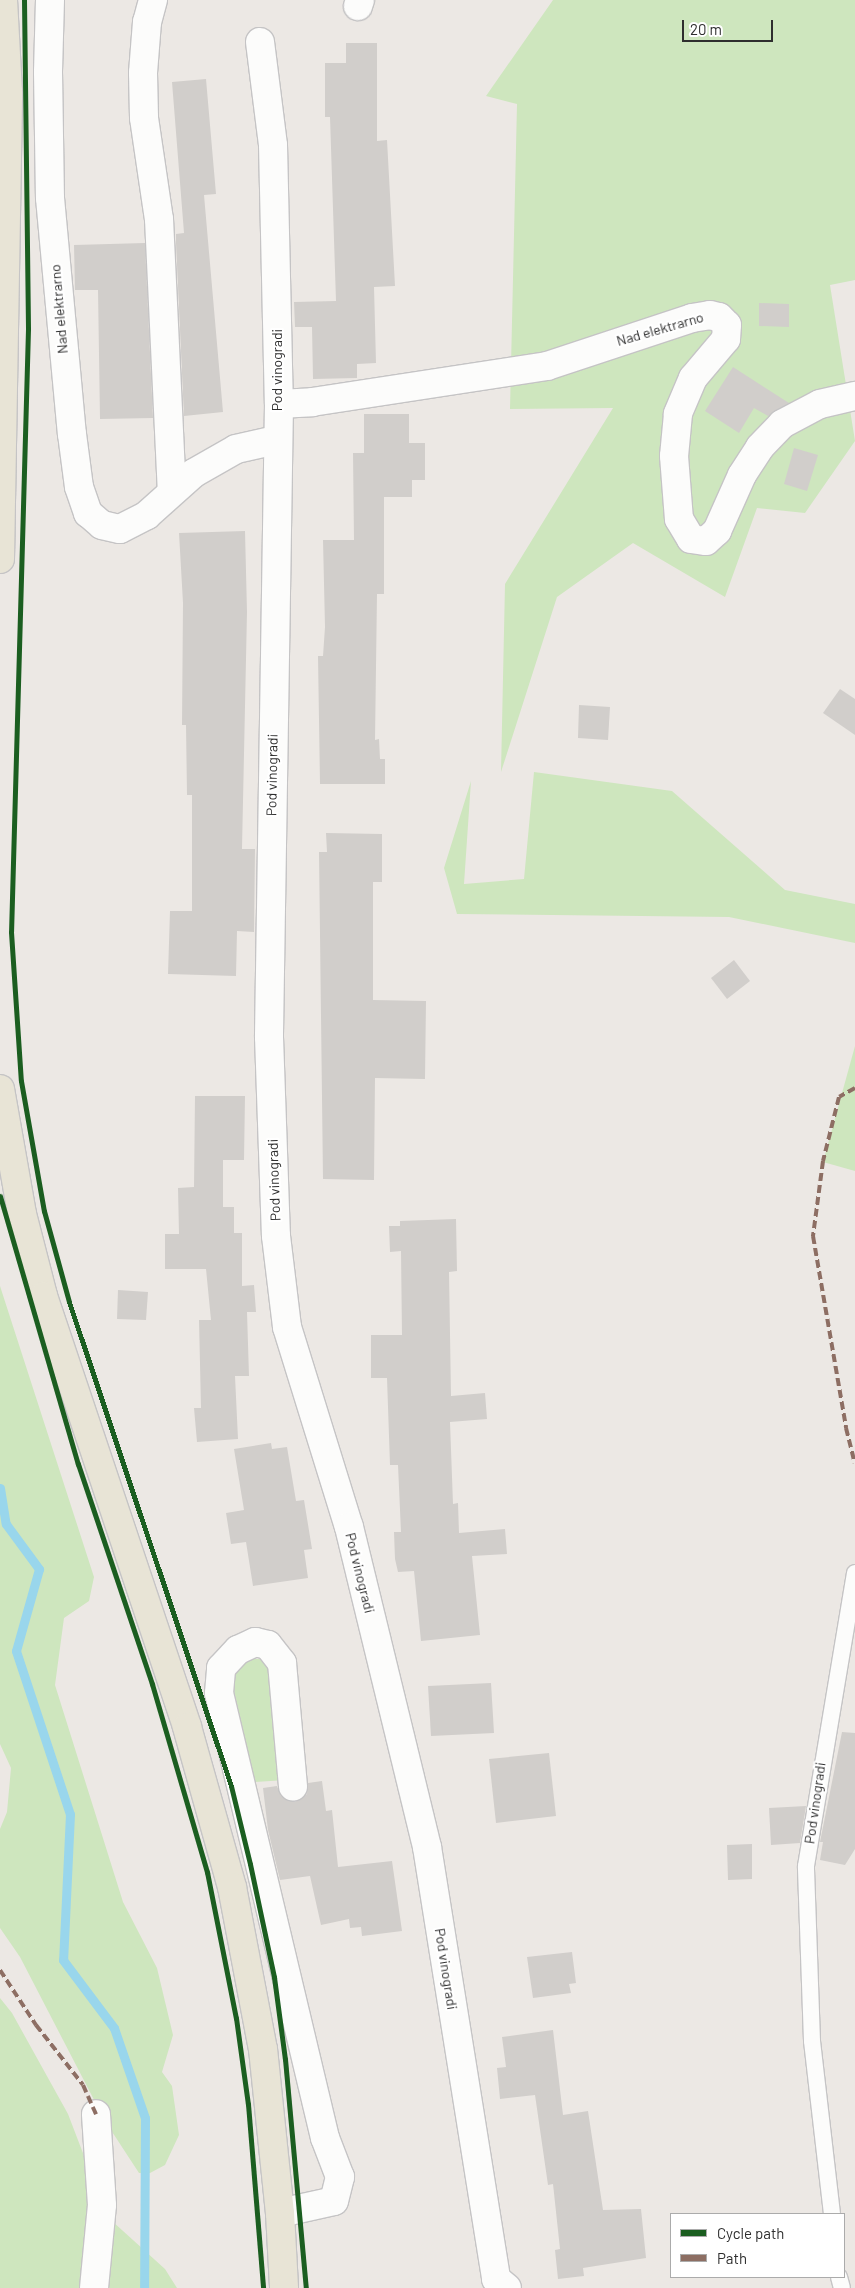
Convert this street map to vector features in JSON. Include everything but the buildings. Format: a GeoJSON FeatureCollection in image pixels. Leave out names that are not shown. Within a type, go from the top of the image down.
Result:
{"type":"FeatureCollection","features":[{"type":"Feature","properties":{"kind":"main road"},"geometry":{"type":"LineString","coordinates":[[0,559],[8,92],[3,0]]}},
{"type":"Feature","properties":{"kind":"main road"},"geometry":{"type":"LineString","coordinates":[[0,1089],[22,1214],[43,1296],[71,1387],[172,1680],[232,1887],[263,2048],[280,2213],[284,2288]]}},
{"type":"Feature","properties":{"kind":"street","name":"Nad elektrarno"},"geometry":{"type":"LineString","coordinates":[[50,0],[50,198],[63,354],[79,487],[88,513],[102,525],[120,529],[147,516],[172,490],[236,448],[276,440]]}},
{"type":"Feature","properties":{"kind":"street"},"geometry":{"type":"LineString","coordinates":[[153,0],[147,22],[143,74],[144,118],[159,219],[172,490]]}},
{"type":"Feature","properties":{"kind":"street","name":"Pod vinogradi"},"geometry":{"type":"LineString","coordinates":[[260,42],[273,145],[279,404],[276,440],[270,1037],[276,1236],[287,1327],[349,1527],[427,1847],[496,2279],[507,2288]]}},
{"type":"Feature","properties":{"kind":"street","name":"Nad elektrarno"},"geometry":{"type":"LineString","coordinates":[[279,404],[312,402],[547,366],[692,318],[710,315],[719,317],[727,324],[726,338],[692,378],[678,414],[674,456],[679,519],[691,539],[706,541],[716,531],[742,475],[760,447],[782,424],[820,404],[855,396]]}},
{"type":"Feature","properties":{"kind":"street"},"geometry":{"type":"LineString","coordinates":[[280,2213],[334,2201],[340,2177],[325,2138],[219,1693],[221,1668],[238,1650],[255,1642],[268,1645],[282,1664],[293,1788]]}},
{"type":"Feature","properties":{"kind":"street"},"geometry":{"type":"LineString","coordinates":[[94,2288],[102,2204],[96,2114]]}},
{"type":"Feature","properties":{"kind":"lane","name":"Pod vinogradi"},"geometry":{"type":"LineString","coordinates":[[832,2213],[812,2041],[806,1866],[855,1573]]}},
{"type":"Feature","properties":{"kind":"green space"},"geometry":{"type":"Polygon","coordinates":[[[553,0],[855,0],[855,280],[830,285],[855,441],[805,513],[757,508],[725,597],[633,543],[557,597],[501,772],[505,584],[613,408],[510,409],[517,104],[486,96],[553,0]]]}},
{"type":"Feature","properties":{"kind":"green space"},"geometry":{"type":"Polygon","coordinates":[[[534,772],[672,791],[785,890],[855,904],[855,943],[729,917],[457,914],[444,868],[471,781],[464,884],[524,879],[534,772]]]}},
{"type":"Feature","properties":{"kind":"green space"},"geometry":{"type":"Polygon","coordinates":[[[855,1046],[855,1171],[823,1162],[855,1046]]]}},
{"type":"Feature","properties":{"kind":"green space"},"geometry":{"type":"Polygon","coordinates":[[[0,1286],[94,1577],[89,1601],[64,1618],[55,1685],[123,1902],[157,1968],[173,2035],[162,2072],[172,2086],[179,2135],[165,2165],[150,2173],[139,2173],[105,2121],[20,1957],[0,1928],[0,1829],[7,1812],[11,1768],[0,1744],[0,1286]]]}},
{"type":"Feature","properties":{"kind":"green space"},"geometry":{"type":"Polygon","coordinates":[[[249,1659],[261,1659],[270,1666],[286,1780],[255,1782],[232,1682],[234,1668],[249,1659]]]}},
{"type":"Feature","properties":{"kind":"green space"},"geometry":{"type":"Polygon","coordinates":[[[0,1998],[12,2013],[68,2114],[86,2161],[91,2202],[165,2269],[177,2288],[0,2288],[0,1998]]]}},
{"type":"Feature","properties":{"kind":"waterway"},"geometry":{"type":"LineString","coordinates":[[0,1488],[6,1524],[39,1569],[16,1651],[70,1814],[63,1960],[114,2028],[145,2118],[144,2288]]}},
{"type":"Feature","properties":{"kind":"marked path"},"geometry":{"type":"LineString","coordinates":[[855,1088],[839,1097],[823,1161],[813,1236],[846,1428],[855,1463]]}},
{"type":"Feature","properties":{"kind":"marked path"},"geometry":{"type":"LineString","coordinates":[[0,1970],[36,2025],[83,2085],[96,2114]]}},
{"type":"Feature","properties":{"kind":"cycle path"},"geometry":{"type":"LineString","coordinates":[[24,0],[28,329],[11,932],[21,1081],[44,1211],[69,1302],[231,1786],[250,1864],[274,1977],[285,2059],[306,2288]]}},
{"type":"Feature","properties":{"kind":"cycle path"},"geometry":{"type":"LineString","coordinates":[[0,1196],[78,1464],[152,1684],[207,1872],[236,2018],[248,2104],[263,2288]]}}]}
